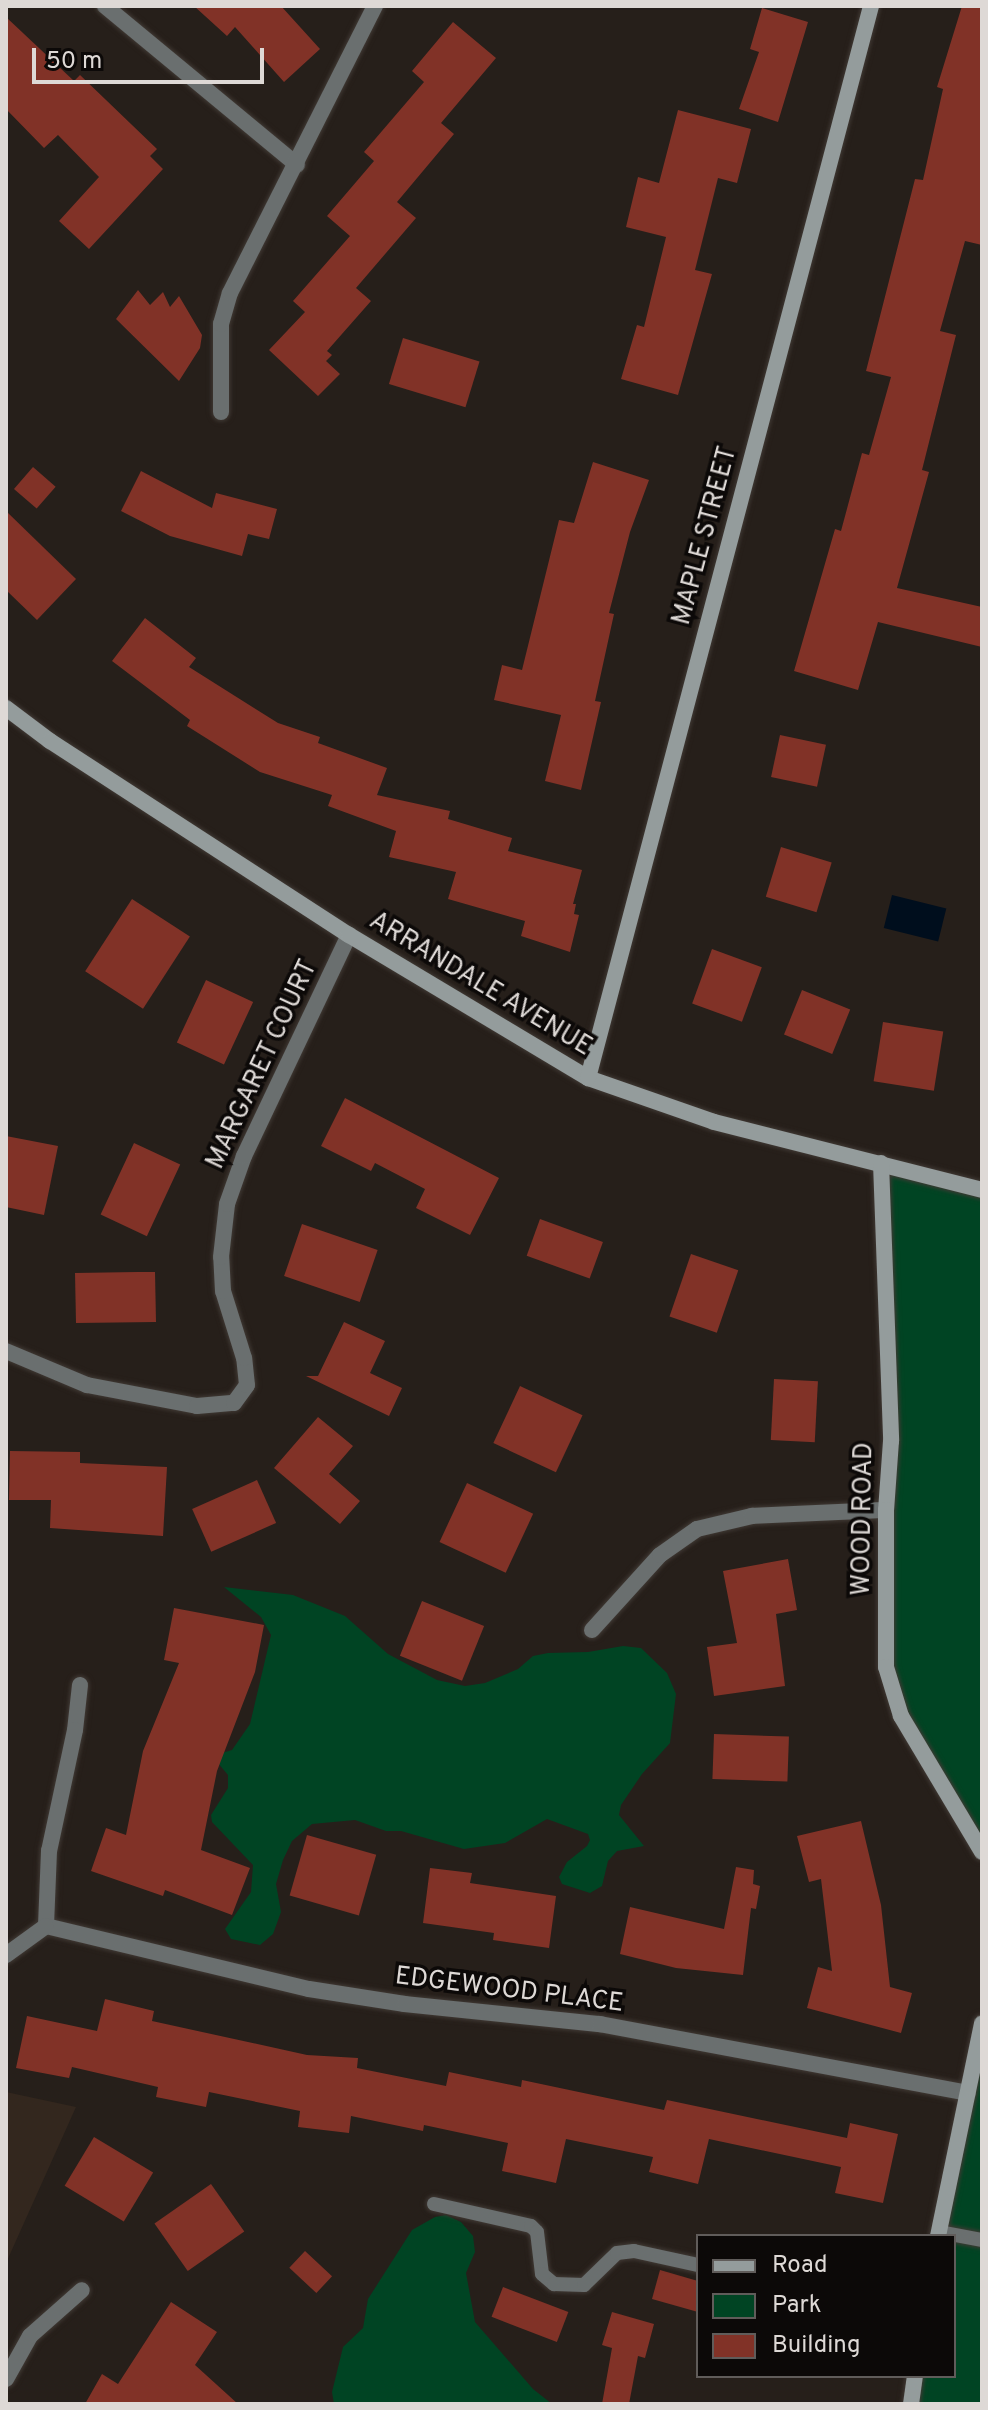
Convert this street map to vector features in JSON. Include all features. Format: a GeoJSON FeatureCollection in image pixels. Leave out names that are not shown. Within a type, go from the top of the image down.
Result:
{"type":"FeatureCollection","features":[{"type":"Feature","properties":{"kind":"street"},"geometry":{"type":"LineString","coordinates":[[221,412],[221,324],[230,293],[375,6]]}},
{"type":"Feature","properties":{"kind":"street","name":"MAPLE STREET"},"geometry":{"type":"LineString","coordinates":[[588,1078],[871,6]]}},
{"type":"Feature","properties":{"kind":"street"},"geometry":{"type":"LineString","coordinates":[[114,9],[297,165]]}},
{"type":"Feature","properties":{"kind":"street","name":"ARRANDALE AVENUE"},"geometry":{"type":"LineString","coordinates":[[6,708],[50,741],[349,935],[588,1078],[714,1122],[982,1190]]}},
{"type":"Feature","properties":{"kind":"street","name":"MARGARET COURT"},"geometry":{"type":"LineString","coordinates":[[6,1351],[87,1385],[197,1406],[234,1403],[247,1385],[244,1358],[223,1291],[221,1257],[227,1204],[244,1156],[349,935]]}},
{"type":"Feature","properties":{"kind":"street","name":"WOOD ROAD"},"geometry":{"type":"LineString","coordinates":[[881,1163],[891,1441],[886,1510],[886,1667],[901,1716],[982,1852]]}},
{"type":"Feature","properties":{"kind":"street"},"geometry":{"type":"LineString","coordinates":[[592,1630],[660,1555],[697,1529],[752,1516],[886,1510]]}},
{"type":"Feature","properties":{"kind":"street"},"geometry":{"type":"LineString","coordinates":[[6,1955],[46,1926],[49,1851],[75,1730],[80,1685]]}},
{"type":"Feature","properties":{"kind":"street","name":"EDGEWOOD PLACE"},"geometry":{"type":"LineString","coordinates":[[46,1926],[309,1989],[405,2004],[600,2024],[968,2093]]}},
{"type":"Feature","properties":{"kind":"street"},"geometry":{"type":"LineString","coordinates":[[939,2234],[982,2024]]}},
{"type":"Feature","properties":{"kind":"street"},"geometry":{"type":"LineString","coordinates":[[6,2379],[30,2336],[82,2290]]}},
{"type":"Feature","properties":{"kind":"street"},"geometry":{"type":"LineString","coordinates":[[911,2404],[915,2378]]}},
{"type":"Feature","properties":{"kind":"lane"},"geometry":{"type":"LineString","coordinates":[[434,2204],[531,2226],[537,2232],[542,2274],[554,2284],[584,2285],[617,2253],[634,2251],[696,2265]]}},
{"type":"Feature","properties":{"kind":"lane"},"geometry":{"type":"LineString","coordinates":[[956,2236],[982,2240]]}},
{"type":"Feature","properties":{"kind":"shaded area"},"geometry":{"type":"Polygon","coordinates":[[[6,2092],[76,2107],[6,2263],[6,2092]]]}},
{"type":"Feature","properties":{"kind":"green space"},"geometry":{"type":"Polygon","coordinates":[[[881,1163],[982,1190],[982,1852],[926,1757],[886,1667],[881,1163]]]}},
{"type":"Feature","properties":{"kind":"green space"},"geometry":{"type":"Polygon","coordinates":[[[224,1587],[293,1595],[345,1616],[388,1654],[437,1680],[465,1686],[485,1683],[518,1669],[533,1656],[623,1646],[641,1648],[667,1673],[676,1694],[670,1743],[642,1774],[621,1805],[619,1815],[644,1846],[617,1851],[608,1861],[602,1886],[590,1893],[562,1884],[559,1877],[567,1862],[587,1846],[590,1840],[588,1834],[547,1819],[505,1843],[464,1849],[401,1831],[386,1831],[355,1820],[312,1824],[292,1841],[283,1860],[276,1884],[281,1912],[273,1934],[260,1945],[231,1939],[225,1929],[251,1892],[253,1865],[212,1822],[211,1815],[228,1788],[228,1775],[212,1756],[232,1750],[250,1724],[271,1635],[261,1617],[224,1587]]]}},
{"type":"Feature","properties":{"kind":"green space"},"geometry":{"type":"Polygon","coordinates":[[[982,2024],[982,2404],[911,2404],[915,2378],[956,2378],[956,2234],[938,2234],[982,2024]]]}},
{"type":"Feature","properties":{"kind":"green space"},"geometry":{"type":"Polygon","coordinates":[[[446,2215],[461,2222],[473,2236],[475,2252],[466,2273],[475,2322],[533,2389],[552,2404],[334,2404],[332,2392],[343,2347],[363,2328],[368,2299],[412,2230],[435,2217],[446,2215]]]}},
{"type":"Feature","properties":{"kind":"water"},"geometry":{"type":"Polygon","coordinates":[[[892,895],[946,909],[938,942],[884,928],[892,895]]]}},
{"type":"Feature","properties":{"kind":"building"},"geometry":{"type":"Polygon","coordinates":[[[194,6],[281,6],[320,49],[284,82],[235,27],[227,36],[194,6]]]}},
{"type":"Feature","properties":{"kind":"building"},"geometry":{"type":"Polygon","coordinates":[[[962,6],[982,6],[982,245],[965,241],[940,331],[956,335],[922,470],[929,472],[897,588],[982,607],[982,647],[878,622],[858,690],[794,671],[835,529],[841,531],[862,453],[869,455],[891,377],[866,371],[915,179],[923,180],[943,89],[937,87],[962,6]]]}},
{"type":"Feature","properties":{"kind":"building"},"geometry":{"type":"Polygon","coordinates":[[[762,8],[808,22],[778,122],[739,109],[759,52],[750,49],[762,8]]]}},
{"type":"Feature","properties":{"kind":"building"},"geometry":{"type":"Polygon","coordinates":[[[6,17],[74,81],[80,75],[157,149],[150,156],[163,169],[89,249],[59,221],[99,177],[58,135],[44,148],[6,109],[6,17]]]}},
{"type":"Feature","properties":{"kind":"building"},"geometry":{"type":"Polygon","coordinates":[[[453,22],[496,58],[441,123],[454,134],[397,202],[416,218],[356,288],[371,301],[327,351],[332,355],[326,361],[340,374],[318,396],[269,350],[305,312],[293,301],[350,236],[327,216],[374,161],[364,152],[424,82],[412,71],[453,22]]]}},
{"type":"Feature","properties":{"kind":"building"},"geometry":{"type":"Polygon","coordinates":[[[678,110],[751,129],[737,183],[718,178],[695,270],[712,274],[678,395],[621,379],[637,325],[644,327],[666,237],[626,227],[638,177],[659,183],[678,110]]]}},
{"type":"Feature","properties":{"kind":"building"},"geometry":{"type":"Polygon","coordinates":[[[138,290],[150,305],[163,292],[170,307],[179,296],[202,335],[200,348],[179,381],[116,319],[138,290]]]}},
{"type":"Feature","properties":{"kind":"building"},"geometry":{"type":"Polygon","coordinates":[[[403,338],[480,361],[465,407],[389,384],[403,338]]]}},
{"type":"Feature","properties":{"kind":"building"},"geometry":{"type":"Polygon","coordinates":[[[593,462],[649,480],[630,532],[609,613],[614,614],[595,701],[601,702],[581,790],[545,781],[561,715],[494,700],[502,665],[522,670],[559,520],[574,523],[593,462]]]}},
{"type":"Feature","properties":{"kind":"building"},"geometry":{"type":"Polygon","coordinates":[[[33,467],[56,487],[37,509],[14,489],[33,467]]]}},
{"type":"Feature","properties":{"kind":"building"},"geometry":{"type":"Polygon","coordinates":[[[141,471],[212,508],[216,493],[277,509],[269,539],[248,534],[242,556],[170,536],[121,511],[141,471]]]}},
{"type":"Feature","properties":{"kind":"building"},"geometry":{"type":"Polygon","coordinates":[[[6,511],[76,579],[37,620],[6,590],[6,511]]]}},
{"type":"Feature","properties":{"kind":"building"},"geometry":{"type":"Polygon","coordinates":[[[145,618],[196,658],[189,667],[278,723],[320,737],[318,743],[387,768],[377,795],[450,811],[448,819],[512,838],[508,851],[582,870],[573,904],[576,904],[574,914],[579,915],[570,952],[521,936],[525,921],[448,899],[456,872],[389,857],[396,831],[328,806],[332,795],[260,772],[187,726],[190,720],[112,661],[145,618]]]}},
{"type":"Feature","properties":{"kind":"building"},"geometry":{"type":"Polygon","coordinates":[[[780,735],[826,745],[817,787],[771,777],[780,735]]]}},
{"type":"Feature","properties":{"kind":"building"},"geometry":{"type":"Polygon","coordinates":[[[781,847],[832,862],[816,912],[766,897],[781,847]]]}},
{"type":"Feature","properties":{"kind":"building"},"geometry":{"type":"Polygon","coordinates":[[[132,899],[190,937],[143,1009],[85,971],[132,899]]]}},
{"type":"Feature","properties":{"kind":"building"},"geometry":{"type":"Polygon","coordinates":[[[712,949],[762,967],[742,1022],[692,1004],[712,949]]]}},
{"type":"Feature","properties":{"kind":"building"},"geometry":{"type":"Polygon","coordinates":[[[206,980],[253,1002],[224,1065],[177,1043],[206,980]]]}},
{"type":"Feature","properties":{"kind":"building"},"geometry":{"type":"Polygon","coordinates":[[[802,990],[850,1009],[832,1054],[784,1035],[802,990]]]}},
{"type":"Feature","properties":{"kind":"building"},"geometry":{"type":"Polygon","coordinates":[[[883,1022],[943,1032],[934,1091],[874,1081],[883,1022]]]}},
{"type":"Feature","properties":{"kind":"building"},"geometry":{"type":"Polygon","coordinates":[[[345,1098],[499,1178],[470,1235],[416,1208],[425,1189],[375,1163],[371,1171],[321,1146],[345,1098]]]}},
{"type":"Feature","properties":{"kind":"building"},"geometry":{"type":"Polygon","coordinates":[[[6,1136],[58,1146],[44,1215],[6,1207],[6,1136]]]}},
{"type":"Feature","properties":{"kind":"building"},"geometry":{"type":"Polygon","coordinates":[[[134,1143],[180,1165],[147,1236],[101,1215],[134,1143]]]}},
{"type":"Feature","properties":{"kind":"building"},"geometry":{"type":"Polygon","coordinates":[[[540,1219],[603,1242],[590,1279],[527,1256],[540,1219]]]}},
{"type":"Feature","properties":{"kind":"building"},"geometry":{"type":"Polygon","coordinates":[[[302,1224],[378,1250],[360,1302],[284,1276],[302,1224]]]}},
{"type":"Feature","properties":{"kind":"building"},"geometry":{"type":"Polygon","coordinates":[[[691,1254],[738,1270],[717,1333],[670,1316],[691,1254]]]}},
{"type":"Feature","properties":{"kind":"building"},"geometry":{"type":"Polygon","coordinates":[[[155,1272],[156,1322],[76,1323],[75,1273],[155,1272]]]}},
{"type":"Feature","properties":{"kind":"building"},"geometry":{"type":"Polygon","coordinates":[[[344,1322],[385,1341],[370,1373],[402,1388],[389,1416],[306,1376],[318,1376],[344,1322]]]}},
{"type":"Feature","properties":{"kind":"building"},"geometry":{"type":"Polygon","coordinates":[[[774,1379],[818,1381],[815,1442],[771,1440],[774,1379]]]}},
{"type":"Feature","properties":{"kind":"building"},"geometry":{"type":"Polygon","coordinates":[[[520,1386],[583,1415],[556,1472],[493,1443],[520,1386]]]}},
{"type":"Feature","properties":{"kind":"building"},"geometry":{"type":"Polygon","coordinates":[[[318,1417],[353,1446],[329,1474],[360,1501],[340,1524],[274,1468],[318,1417]]]}},
{"type":"Feature","properties":{"kind":"building"},"geometry":{"type":"Polygon","coordinates":[[[10,1451],[80,1452],[80,1463],[167,1467],[163,1536],[50,1528],[51,1500],[9,1500],[10,1451]]]}},
{"type":"Feature","properties":{"kind":"building"},"geometry":{"type":"Polygon","coordinates":[[[257,1480],[276,1523],[211,1552],[192,1509],[257,1480]]]}},
{"type":"Feature","properties":{"kind":"building"},"geometry":{"type":"Polygon","coordinates":[[[467,1483],[533,1514],[506,1573],[440,1542],[467,1483]]]}},
{"type":"Feature","properties":{"kind":"building"},"geometry":{"type":"Polygon","coordinates":[[[788,1559],[797,1610],[776,1614],[785,1686],[714,1696],[707,1647],[737,1643],[723,1571],[788,1559]]]}},
{"type":"Feature","properties":{"kind":"building"},"geometry":{"type":"Polygon","coordinates":[[[422,1601],[484,1626],[462,1681],[400,1656],[422,1601]]]}},
{"type":"Feature","properties":{"kind":"building"},"geometry":{"type":"Polygon","coordinates":[[[174,1608],[264,1625],[255,1672],[217,1771],[201,1850],[250,1868],[232,1915],[165,1890],[163,1896],[91,1871],[106,1828],[126,1835],[143,1751],[179,1663],[164,1660],[174,1608]]]}},
{"type":"Feature","properties":{"kind":"building"},"geometry":{"type":"Polygon","coordinates":[[[714,1734],[789,1737],[787,1782],[712,1779],[714,1734]]]}},
{"type":"Feature","properties":{"kind":"building"},"geometry":{"type":"Polygon","coordinates":[[[861,1821],[881,1905],[890,1987],[912,1993],[901,2033],[807,2008],[818,1967],[832,1971],[821,1879],[809,1882],[797,1836],[861,1821]]]}},
{"type":"Feature","properties":{"kind":"building"},"geometry":{"type":"Polygon","coordinates":[[[307,1835],[376,1855],[359,1915],[290,1896],[307,1835]]]}},
{"type":"Feature","properties":{"kind":"building"},"geometry":{"type":"Polygon","coordinates":[[[736,1867],[754,1870],[753,1884],[760,1886],[756,1909],[751,1908],[743,1975],[676,1968],[620,1954],[630,1907],[724,1929],[736,1867]]]}},
{"type":"Feature","properties":{"kind":"building"},"geometry":{"type":"Polygon","coordinates":[[[430,1868],[472,1873],[470,1883],[556,1896],[549,1948],[493,1940],[494,1933],[423,1923],[430,1868]]]}},
{"type":"Feature","properties":{"kind":"building"},"geometry":{"type":"Polygon","coordinates":[[[105,1999],[154,2011],[152,2021],[307,2055],[358,2058],[357,2068],[446,2086],[449,2072],[521,2087],[522,2080],[664,2110],[667,2100],[847,2138],[850,2123],[898,2134],[883,2203],[835,2193],[841,2167],[709,2139],[698,2184],[649,2172],[653,2157],[566,2139],[556,2183],[502,2171],[508,2143],[424,2125],[423,2131],[351,2116],[349,2133],[298,2127],[300,2111],[209,2092],[206,2107],[156,2097],[158,2087],[72,2067],[69,2078],[16,2068],[27,2016],[97,2031],[105,1999]]]}},
{"type":"Feature","properties":{"kind":"building"},"geometry":{"type":"Polygon","coordinates":[[[94,2137],[153,2173],[124,2221],[65,2186],[94,2137]]]}},
{"type":"Feature","properties":{"kind":"building"},"geometry":{"type":"Polygon","coordinates":[[[211,2184],[244,2232],[188,2271],[154,2224],[211,2184]]]}},
{"type":"Feature","properties":{"kind":"building"},"geometry":{"type":"Polygon","coordinates":[[[305,2251],[332,2276],[316,2293],[289,2268],[305,2251]]]}},
{"type":"Feature","properties":{"kind":"building"},"geometry":{"type":"Polygon","coordinates":[[[660,2270],[696,2280],[696,2311],[652,2299],[660,2270]]]}},
{"type":"Feature","properties":{"kind":"building"},"geometry":{"type":"Polygon","coordinates":[[[503,2287],[568,2312],[557,2342],[492,2317],[503,2287]]]}},
{"type":"Feature","properties":{"kind":"building"},"geometry":{"type":"Polygon","coordinates":[[[171,2302],[217,2332],[195,2365],[238,2404],[85,2404],[102,2374],[118,2384],[171,2302]]]}},
{"type":"Feature","properties":{"kind":"building"},"geometry":{"type":"Polygon","coordinates":[[[612,2312],[654,2324],[645,2358],[638,2356],[629,2404],[602,2404],[612,2348],[602,2345],[612,2312]]]}}]}
